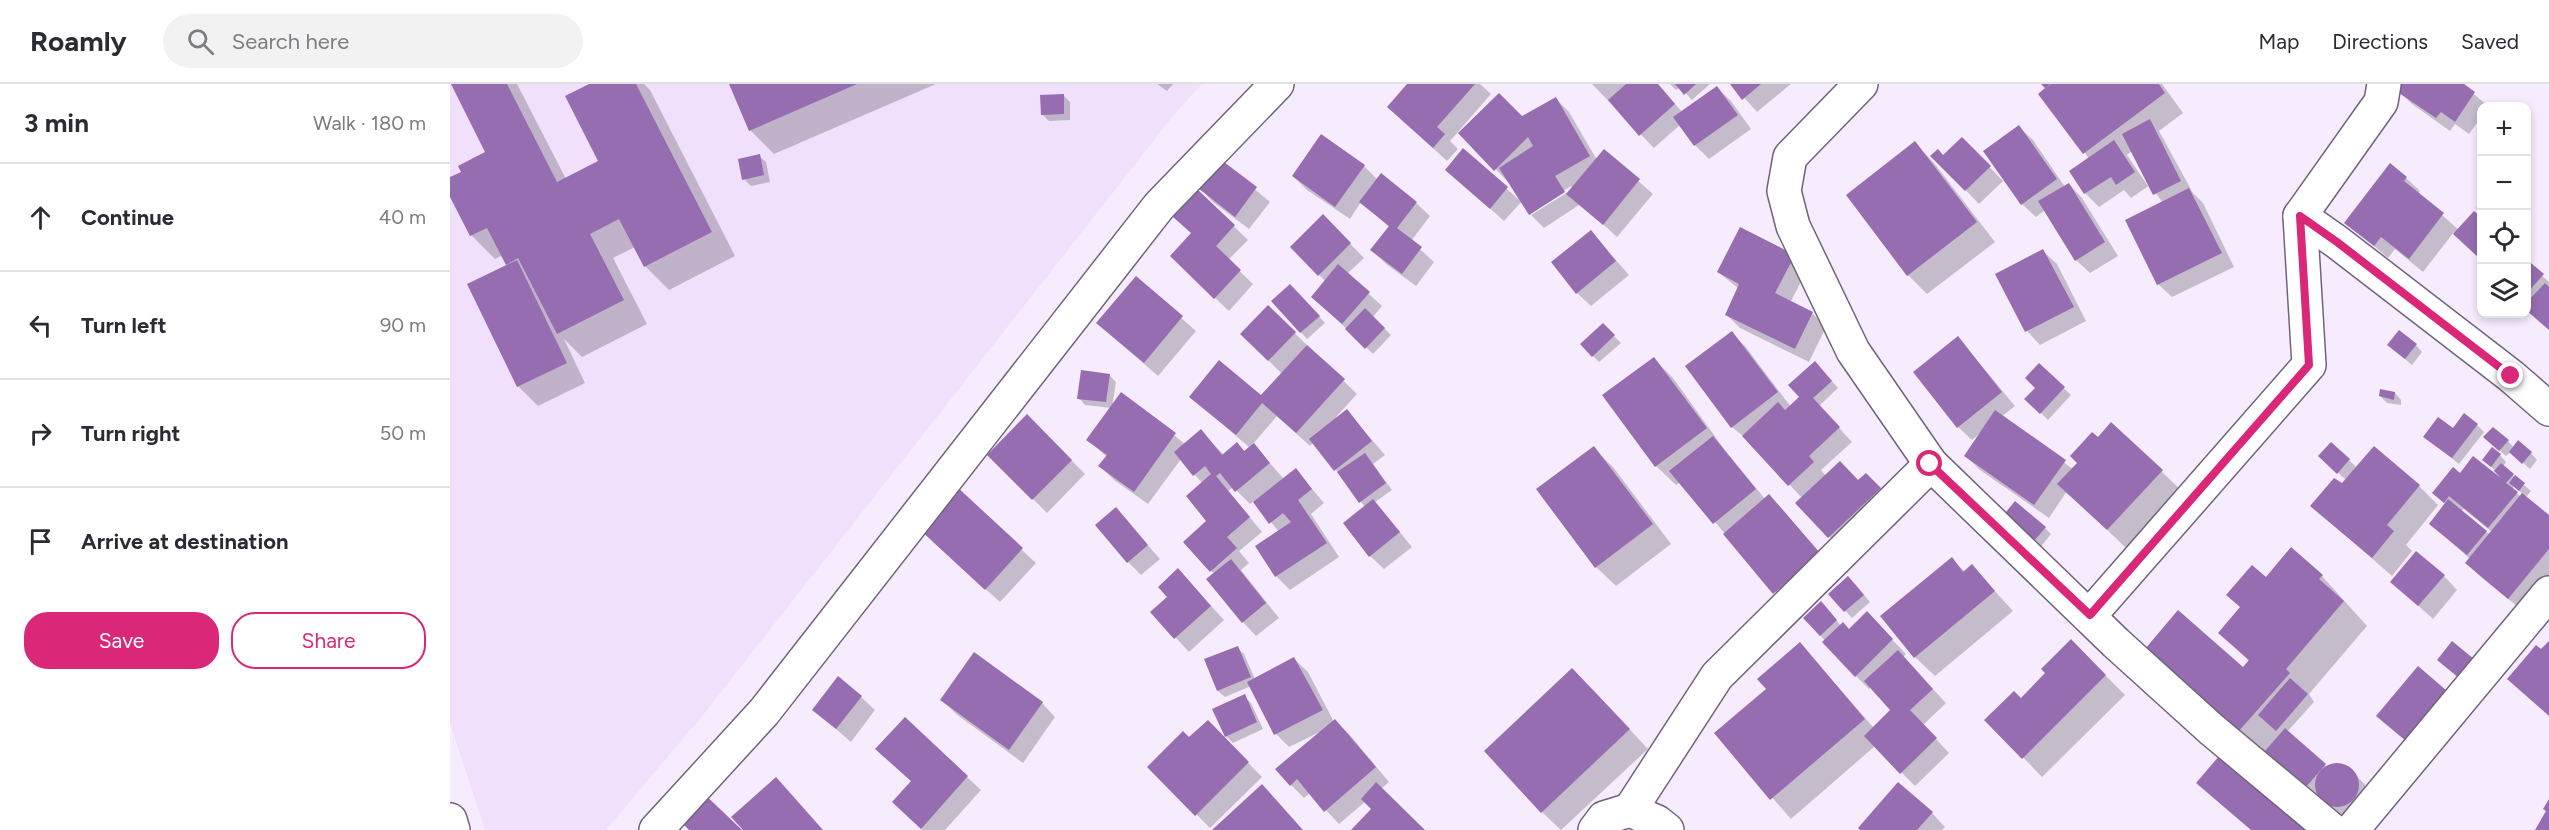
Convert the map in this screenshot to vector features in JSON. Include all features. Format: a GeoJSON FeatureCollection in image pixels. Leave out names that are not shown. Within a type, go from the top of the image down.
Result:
{"type":"FeatureCollection","features":[{"type":"Feature","properties":{"kind":"street"},"geometry":{"type":"LineString","coordinates":[[656,830],[764,712],[1159,206],[1277,84]]}},
{"type":"Feature","properties":{"kind":"street"},"geometry":{"type":"LineString","coordinates":[[1861,84],[1790,157],[1784,190],[1793,226],[1853,351],[1930,464],[2090,615],[2116,643],[2211,729],[2332,830]]}},
{"type":"Feature","properties":{"kind":"street"},"geometry":{"type":"LineString","coordinates":[[2090,615],[2309,365],[2300,216],[2381,102],[2384,84]]}},
{"type":"Feature","properties":{"kind":"street"},"geometry":{"type":"LineString","coordinates":[[2300,216],[2511,376],[2549,409]]}},
{"type":"Feature","properties":{"kind":"street"},"geometry":{"type":"LineString","coordinates":[[1595,830],[1604,818],[1630,810],[1717,676],[1930,464]]}},
{"type":"Feature","properties":{"kind":"street"},"geometry":{"type":"LineString","coordinates":[[2352,830],[2549,593]]}},
{"type":"Feature","properties":{"kind":"street"},"geometry":{"type":"LineString","coordinates":[[1630,810],[1657,822],[1667,830]]}},
{"type":"Feature","properties":{"kind":"street"},"geometry":{"type":"LineString","coordinates":[[450,820],[453,830]]}},
{"type":"Feature","properties":{"kind":"shaded area"},"geometry":{"type":"Polygon","coordinates":[[[450,84],[1202,84],[1173,116],[703,715],[606,830],[485,830],[450,723],[450,84]]]}},
{"type":"Feature","properties":{"kind":"building"},"geometry":{"type":"Polygon","coordinates":[[[451,84],[507,84],[557,182],[598,161],[565,96],[589,84],[636,84],[712,232],[644,267],[619,219],[590,234],[624,300],[557,334],[518,258],[506,265],[487,228],[470,236],[450,197],[450,177],[461,172],[458,166],[485,152],[451,84]]]}},
{"type":"Feature","properties":{"kind":"building"},"geometry":{"type":"Polygon","coordinates":[[[729,84],[857,84],[749,131],[729,84]]]}},
{"type":"Feature","properties":{"kind":"building"},"geometry":{"type":"Polygon","coordinates":[[[1407,84],[1475,84],[1437,127],[1445,134],[1433,148],[1387,107],[1407,84]]]}},
{"type":"Feature","properties":{"kind":"building"},"geometry":{"type":"Polygon","coordinates":[[[1626,84],[1658,84],[1675,104],[1639,136],[1608,100],[1626,84]]]}},
{"type":"Feature","properties":{"kind":"building"},"geometry":{"type":"Polygon","coordinates":[[[1675,84],[1696,84],[1684,95],[1675,84]]]}},
{"type":"Feature","properties":{"kind":"building"},"geometry":{"type":"Polygon","coordinates":[[[1730,84],[1761,84],[1742,100],[1730,84]]]}},
{"type":"Feature","properties":{"kind":"building"},"geometry":{"type":"Polygon","coordinates":[[[2041,84],[2050,84],[2046,88],[2051,84],[2159,84],[2165,93],[2083,154],[2038,94],[2045,88],[2041,84]]]}},
{"type":"Feature","properties":{"kind":"building"},"geometry":{"type":"Polygon","coordinates":[[[2401,84],[2464,84],[2475,92],[2455,122],[2441,112],[2436,118],[2396,91],[2401,84]]]}},
{"type":"Feature","properties":{"kind":"building"},"geometry":{"type":"Polygon","coordinates":[[[1717,86],[1738,115],[1694,146],[1673,117],[1717,86]]]}},
{"type":"Feature","properties":{"kind":"building"},"geometry":{"type":"Polygon","coordinates":[[[1499,93],[1522,116],[1556,97],[1590,156],[1555,176],[1565,192],[1529,215],[1499,168],[1533,146],[1528,137],[1494,171],[1458,133],[1499,93]]]}},
{"type":"Feature","properties":{"kind":"building"},"geometry":{"type":"Polygon","coordinates":[[[1064,94],[1064,114],[1041,115],[1040,95],[1064,94]]]}},
{"type":"Feature","properties":{"kind":"building"},"geometry":{"type":"Polygon","coordinates":[[[2150,119],[2181,181],[2153,195],[2122,134],[2150,119]]]}},
{"type":"Feature","properties":{"kind":"building"},"geometry":{"type":"Polygon","coordinates":[[[2019,125],[2057,179],[2021,205],[1983,151],[2019,125]]]}},
{"type":"Feature","properties":{"kind":"building"},"geometry":{"type":"Polygon","coordinates":[[[1321,134],[1365,165],[1335,207],[1292,176],[1321,134]]]}},
{"type":"Feature","properties":{"kind":"building"},"geometry":{"type":"Polygon","coordinates":[[[1962,137],[1991,166],[1965,191],[1930,156],[1938,149],[1943,155],[1962,137]]]}},
{"type":"Feature","properties":{"kind":"building"},"geometry":{"type":"Polygon","coordinates":[[[2114,140],[2135,172],[2116,185],[2111,177],[2084,194],[2069,171],[2114,140]]]}},
{"type":"Feature","properties":{"kind":"building"},"geometry":{"type":"Polygon","coordinates":[[[1915,141],[1977,222],[1907,276],[1846,195],[1915,141]]]}},
{"type":"Feature","properties":{"kind":"building"},"geometry":{"type":"Polygon","coordinates":[[[1463,148],[1508,187],[1490,209],[1445,170],[1463,148]]]}},
{"type":"Feature","properties":{"kind":"building"},"geometry":{"type":"Polygon","coordinates":[[[1604,149],[1640,179],[1603,225],[1566,194],[1604,149]]]}},
{"type":"Feature","properties":{"kind":"building"},"geometry":{"type":"Polygon","coordinates":[[[760,154],[764,175],[742,180],[738,159],[760,154]]]}},
{"type":"Feature","properties":{"kind":"building"},"geometry":{"type":"Polygon","coordinates":[[[1220,159],[1257,187],[1235,217],[1198,188],[1220,159]]]}},
{"type":"Feature","properties":{"kind":"building"},"geometry":{"type":"Polygon","coordinates":[[[2390,163],[2407,177],[2404,181],[2444,213],[2409,259],[2381,237],[2374,246],[2344,223],[2390,163]]]}},
{"type":"Feature","properties":{"kind":"building"},"geometry":{"type":"Polygon","coordinates":[[[1381,173],[1417,202],[1397,228],[1422,247],[1402,274],[1370,250],[1389,226],[1359,202],[1381,173]]]}},
{"type":"Feature","properties":{"kind":"building"},"geometry":{"type":"Polygon","coordinates":[[[2069,183],[2105,242],[2075,261],[2038,201],[2069,183]]]}},
{"type":"Feature","properties":{"kind":"building"},"geometry":{"type":"Polygon","coordinates":[[[2189,188],[2222,253],[2157,285],[2125,220],[2189,188]]]}},
{"type":"Feature","properties":{"kind":"building"},"geometry":{"type":"Polygon","coordinates":[[[1198,190],[1235,225],[1216,246],[1241,270],[1214,299],[1170,256],[1191,233],[1173,217],[1198,190]]]}},
{"type":"Feature","properties":{"kind":"building"},"geometry":{"type":"Polygon","coordinates":[[[2474,211],[2477,214],[2477,256],[2453,234],[2474,211]]]}},
{"type":"Feature","properties":{"kind":"building"},"geometry":{"type":"Polygon","coordinates":[[[1323,214],[1351,243],[1318,276],[1290,247],[1323,214]]]}},
{"type":"Feature","properties":{"kind":"building"},"geometry":{"type":"Polygon","coordinates":[[[1740,227],[1795,255],[1775,293],[1813,312],[1795,349],[1725,315],[1739,284],[1717,272],[1740,227]]]}},
{"type":"Feature","properties":{"kind":"building"},"geometry":{"type":"Polygon","coordinates":[[[1591,230],[1616,261],[1576,294],[1551,262],[1591,230]]]}},
{"type":"Feature","properties":{"kind":"building"},"geometry":{"type":"Polygon","coordinates":[[[2043,249],[2074,307],[2025,332],[1995,274],[2043,249]]]}},
{"type":"Feature","properties":{"kind":"building"},"geometry":{"type":"Polygon","coordinates":[[[517,260],[567,363],[517,387],[467,284],[517,260]]]}},
{"type":"Feature","properties":{"kind":"building"},"geometry":{"type":"Polygon","coordinates":[[[2531,263],[2544,274],[2531,288],[2531,263]]]}},
{"type":"Feature","properties":{"kind":"building"},"geometry":{"type":"Polygon","coordinates":[[[1338,264],[1370,292],[1342,324],[1311,297],[1338,264]]]}},
{"type":"Feature","properties":{"kind":"building"},"geometry":{"type":"Polygon","coordinates":[[[1136,276],[1183,316],[1144,363],[1096,323],[1136,276]]]}},
{"type":"Feature","properties":{"kind":"building"},"geometry":{"type":"Polygon","coordinates":[[[2545,283],[2549,287],[2549,330],[2531,314],[2531,298],[2545,283]]]}},
{"type":"Feature","properties":{"kind":"building"},"geometry":{"type":"Polygon","coordinates":[[[1290,284],[1320,316],[1300,333],[1271,301],[1290,284]]]}},
{"type":"Feature","properties":{"kind":"building"},"geometry":{"type":"Polygon","coordinates":[[[1268,305],[1296,332],[1268,361],[1240,334],[1268,305]]]}},
{"type":"Feature","properties":{"kind":"building"},"geometry":{"type":"Polygon","coordinates":[[[1365,308],[1385,328],[1365,349],[1345,329],[1365,308]]]}},
{"type":"Feature","properties":{"kind":"building"},"geometry":{"type":"Polygon","coordinates":[[[1603,323],[1615,335],[1592,357],[1580,344],[1603,323]]]}},
{"type":"Feature","properties":{"kind":"building"},"geometry":{"type":"Polygon","coordinates":[[[2399,330],[2417,344],[2405,359],[2387,345],[2399,330]]]}},
{"type":"Feature","properties":{"kind":"building"},"geometry":{"type":"Polygon","coordinates":[[[1732,331],[1778,392],[1731,428],[1685,366],[1732,331]]]}},
{"type":"Feature","properties":{"kind":"building"},"geometry":{"type":"Polygon","coordinates":[[[1958,336],[2002,392],[1957,428],[1913,372],[1958,336]]]}},
{"type":"Feature","properties":{"kind":"building"},"geometry":{"type":"Polygon","coordinates":[[[1307,345],[1345,379],[1296,433],[1262,403],[1236,435],[1189,397],[1219,360],[1261,395],[1307,345]]]}},
{"type":"Feature","properties":{"kind":"building"},"geometry":{"type":"Polygon","coordinates":[[[1654,357],[1707,428],[1655,467],[1602,395],[1654,357]]]}},
{"type":"Feature","properties":{"kind":"building"},"geometry":{"type":"Polygon","coordinates":[[[1815,361],[1832,381],[1813,398],[1840,427],[1809,456],[1814,462],[1788,486],[1742,436],[1778,402],[1785,410],[1799,397],[1788,385],[1815,361]]]}},
{"type":"Feature","properties":{"kind":"building"},"geometry":{"type":"Polygon","coordinates":[[[2039,363],[2065,387],[2040,414],[2024,399],[2035,388],[2025,378],[2039,363]]]}},
{"type":"Feature","properties":{"kind":"building"},"geometry":{"type":"Polygon","coordinates":[[[1081,370],[1110,374],[1106,402],[1077,399],[1081,370]]]}},
{"type":"Feature","properties":{"kind":"building"},"geometry":{"type":"Polygon","coordinates":[[[2380,389],[2395,392],[2394,400],[2379,396],[2380,389]]]}},
{"type":"Feature","properties":{"kind":"building"},"geometry":{"type":"Polygon","coordinates":[[[1121,392],[1176,433],[1134,492],[1098,466],[1107,455],[1086,440],[1121,392]]]}},
{"type":"Feature","properties":{"kind":"building"},"geometry":{"type":"Polygon","coordinates":[[[1347,409],[1372,441],[1334,471],[1309,439],[1347,409]]]}},
{"type":"Feature","properties":{"kind":"building"},"geometry":{"type":"Polygon","coordinates":[[[1995,410],[2066,460],[2034,505],[1964,456],[1995,410]]]}},
{"type":"Feature","properties":{"kind":"building"},"geometry":{"type":"Polygon","coordinates":[[[2464,413],[2478,424],[2452,458],[2423,437],[2438,417],[2453,428],[2464,413]]]}},
{"type":"Feature","properties":{"kind":"building"},"geometry":{"type":"Polygon","coordinates":[[[1027,414],[1072,460],[1032,500],[987,455],[1027,414]]]}},
{"type":"Feature","properties":{"kind":"building"},"geometry":{"type":"Polygon","coordinates":[[[2111,422],[2163,470],[2107,530],[2057,484],[2077,463],[2070,456],[2092,432],[2098,437],[2111,422]]]}},
{"type":"Feature","properties":{"kind":"building"},"geometry":{"type":"Polygon","coordinates":[[[2493,427],[2509,440],[2499,451],[2483,437],[2493,427]]]}},
{"type":"Feature","properties":{"kind":"building"},"geometry":{"type":"Polygon","coordinates":[[[1201,429],[1222,455],[1237,442],[1244,451],[1254,443],[1270,463],[1235,492],[1220,473],[1216,476],[1250,517],[1227,537],[1237,548],[1210,572],[1183,542],[1206,521],[1186,496],[1211,474],[1205,466],[1193,476],[1174,452],[1201,429]]]}},
{"type":"Feature","properties":{"kind":"building"},"geometry":{"type":"Polygon","coordinates":[[[1713,436],[1756,489],[1713,524],[1669,471],[1713,436]]]}},
{"type":"Feature","properties":{"kind":"building"},"geometry":{"type":"Polygon","coordinates":[[[2518,440],[2532,452],[2522,464],[2509,452],[2518,440]]]}},
{"type":"Feature","properties":{"kind":"building"},"geometry":{"type":"Polygon","coordinates":[[[2331,442],[2350,459],[2337,474],[2318,456],[2331,442]]]}},
{"type":"Feature","properties":{"kind":"building"},"geometry":{"type":"Polygon","coordinates":[[[1594,446],[1653,524],[1595,568],[1536,489],[1594,446]]]}},
{"type":"Feature","properties":{"kind":"building"},"geometry":{"type":"Polygon","coordinates":[[[2374,446],[2420,485],[2387,525],[2394,531],[2372,558],[2310,506],[2334,478],[2342,483],[2374,446]]]}},
{"type":"Feature","properties":{"kind":"building"},"geometry":{"type":"Polygon","coordinates":[[[2492,447],[2501,454],[2491,467],[2482,460],[2492,447]]]}},
{"type":"Feature","properties":{"kind":"building"},"geometry":{"type":"Polygon","coordinates":[[[1365,453],[1386,483],[1359,503],[1337,472],[1365,453]]]}},
{"type":"Feature","properties":{"kind":"building"},"geometry":{"type":"Polygon","coordinates":[[[2473,456],[2501,478],[2494,471],[2501,463],[2514,474],[2506,483],[2518,492],[2488,528],[2449,496],[2444,503],[2432,493],[2453,467],[2460,473],[2473,456]]]}},
{"type":"Feature","properties":{"kind":"building"},"geometry":{"type":"Polygon","coordinates":[[[1840,461],[1858,480],[1866,473],[1881,488],[1828,538],[1795,503],[1840,461]]]}},
{"type":"Feature","properties":{"kind":"building"},"geometry":{"type":"Polygon","coordinates":[[[1296,468],[1312,489],[1298,500],[1327,543],[1275,577],[1255,546],[1291,522],[1283,513],[1269,524],[1253,502],[1296,468]]]}},
{"type":"Feature","properties":{"kind":"building"},"geometry":{"type":"Polygon","coordinates":[[[2515,475],[2525,483],[2519,491],[2509,483],[2515,475]]]}},
{"type":"Feature","properties":{"kind":"building"},"geometry":{"type":"Polygon","coordinates":[[[955,485],[1023,548],[985,590],[917,527],[955,485]]]}},
{"type":"Feature","properties":{"kind":"building"},"geometry":{"type":"Polygon","coordinates":[[[2522,493],[2549,515],[2549,549],[2508,599],[2465,563],[2522,493]]]}},
{"type":"Feature","properties":{"kind":"building"},"geometry":{"type":"Polygon","coordinates":[[[1769,494],[1820,553],[1773,594],[1723,534],[1769,494]]]}},
{"type":"Feature","properties":{"kind":"building"},"geometry":{"type":"Polygon","coordinates":[[[1373,499],[1400,532],[1369,557],[1343,523],[1373,499]]]}},
{"type":"Feature","properties":{"kind":"building"},"geometry":{"type":"Polygon","coordinates":[[[2448,499],[2487,531],[2467,555],[2429,524],[2448,499]]]}},
{"type":"Feature","properties":{"kind":"building"},"geometry":{"type":"Polygon","coordinates":[[[2015,501],[2046,527],[2028,548],[1997,523],[2015,501]]]}},
{"type":"Feature","properties":{"kind":"building"},"geometry":{"type":"Polygon","coordinates":[[[1116,507],[1148,545],[1127,563],[1095,525],[1116,507]]]}},
{"type":"Feature","properties":{"kind":"building"},"geometry":{"type":"Polygon","coordinates":[[[2291,547],[2323,575],[2319,579],[2344,601],[2286,669],[2290,673],[2239,731],[2145,649],[2178,610],[2243,667],[2249,660],[2218,633],[2240,607],[2226,595],[2252,565],[2266,577],[2291,547]]]}},
{"type":"Feature","properties":{"kind":"building"},"geometry":{"type":"Polygon","coordinates":[[[2416,551],[2445,575],[2418,606],[2390,582],[2416,551]]]}},
{"type":"Feature","properties":{"kind":"building"},"geometry":{"type":"Polygon","coordinates":[[[1952,557],[1963,572],[1972,564],[1995,591],[1914,658],[1880,616],[1952,557]]]}},
{"type":"Feature","properties":{"kind":"building"},"geometry":{"type":"Polygon","coordinates":[[[1231,559],[1266,603],[1242,623],[1206,579],[1231,559]]]}},
{"type":"Feature","properties":{"kind":"building"},"geometry":{"type":"Polygon","coordinates":[[[1178,568],[1211,606],[1174,639],[1150,612],[1167,597],[1158,587],[1178,568]]]}},
{"type":"Feature","properties":{"kind":"building"},"geometry":{"type":"Polygon","coordinates":[[[1848,576],[1864,595],[1844,612],[1828,594],[1848,576]]]}},
{"type":"Feature","properties":{"kind":"building"},"geometry":{"type":"Polygon","coordinates":[[[1821,601],[1837,620],[1820,636],[1803,618],[1821,601]]]}},
{"type":"Feature","properties":{"kind":"building"},"geometry":{"type":"Polygon","coordinates":[[[1867,611],[1893,639],[1855,677],[1822,642],[1843,622],[1849,629],[1867,611]]]}},
{"type":"Feature","properties":{"kind":"building"},"geometry":{"type":"Polygon","coordinates":[[[2071,639],[2106,675],[2022,759],[1984,720],[2014,691],[2021,698],[2045,673],[2041,669],[2071,639]]]}},
{"type":"Feature","properties":{"kind":"building"},"geometry":{"type":"Polygon","coordinates":[[[2452,641],[2474,659],[2459,678],[2437,660],[2452,641]]]}},
{"type":"Feature","properties":{"kind":"building"},"geometry":{"type":"Polygon","coordinates":[[[2549,641],[2549,716],[2507,679],[2536,645],[2541,649],[2549,641]]]}},
{"type":"Feature","properties":{"kind":"building"},"geometry":{"type":"Polygon","coordinates":[[[1800,642],[1865,719],[1770,800],[1714,733],[1766,689],[1757,679],[1800,642]]]}},
{"type":"Feature","properties":{"kind":"building"},"geometry":{"type":"Polygon","coordinates":[[[1238,646],[1251,677],[1217,691],[1204,659],[1238,646]]]}},
{"type":"Feature","properties":{"kind":"building"},"geometry":{"type":"Polygon","coordinates":[[[1898,650],[1933,689],[1910,710],[1937,738],[1900,774],[1864,736],[1890,710],[1864,681],[1898,650]]]}},
{"type":"Feature","properties":{"kind":"building"},"geometry":{"type":"Polygon","coordinates":[[[974,652],[1043,702],[1009,750],[940,700],[974,652]]]}},
{"type":"Feature","properties":{"kind":"building"},"geometry":{"type":"Polygon","coordinates":[[[1294,657],[1323,710],[1274,735],[1247,682],[1294,657]]]}},
{"type":"Feature","properties":{"kind":"building"},"geometry":{"type":"Polygon","coordinates":[[[2418,666],[2447,691],[2406,741],[2376,716],[2418,666]]]}},
{"type":"Feature","properties":{"kind":"building"},"geometry":{"type":"Polygon","coordinates":[[[1572,668],[1630,729],[1541,813],[1484,751],[1572,668]]]}},
{"type":"Feature","properties":{"kind":"building"},"geometry":{"type":"Polygon","coordinates":[[[838,676],[862,696],[836,729],[812,710],[838,676]]]}},
{"type":"Feature","properties":{"kind":"building"},"geometry":{"type":"Polygon","coordinates":[[[2290,678],[2308,694],[2276,731],[2258,715],[2290,678]]]}},
{"type":"Feature","properties":{"kind":"building"},"geometry":{"type":"Polygon","coordinates":[[[1245,694],[1257,722],[1225,737],[1212,709],[1245,694]]]}},
{"type":"Feature","properties":{"kind":"building"},"geometry":{"type":"Polygon","coordinates":[[[905,717],[968,776],[921,829],[892,802],[911,781],[875,749],[905,717]]]}},
{"type":"Feature","properties":{"kind":"building"},"geometry":{"type":"Polygon","coordinates":[[[1335,719],[1376,767],[1324,812],[1297,779],[1290,786],[1275,769],[1335,719]]]}},
{"type":"Feature","properties":{"kind":"building"},"geometry":{"type":"Polygon","coordinates":[[[1208,720],[1249,762],[1195,816],[1147,767],[1183,731],[1189,737],[1208,720]]]}},
{"type":"Feature","properties":{"kind":"building"},"geometry":{"type":"Polygon","coordinates":[[[2285,728],[2326,764],[2306,787],[2265,751],[2285,728]]]}},
{"type":"Feature","properties":{"kind":"building"},"geometry":{"type":"Polygon","coordinates":[[[2220,755],[2308,830],[2251,830],[2196,783],[2220,755]]]}},
{"type":"Feature","properties":{"kind":"building"},"geometry":{"type":"Polygon","coordinates":[[[2337,763],[2352,770],[2359,785],[2352,800],[2337,807],[2322,800],[2315,785],[2322,770],[2337,763]]]}},
{"type":"Feature","properties":{"kind":"building"},"geometry":{"type":"Polygon","coordinates":[[[776,777],[823,830],[743,830],[731,817],[776,777]]]}},
{"type":"Feature","properties":{"kind":"building"},"geometry":{"type":"Polygon","coordinates":[[[1376,782],[1425,830],[1351,830],[1371,809],[1361,799],[1376,782]]]}},
{"type":"Feature","properties":{"kind":"building"},"geometry":{"type":"Polygon","coordinates":[[[1898,782],[1933,812],[1917,830],[1860,830],[1858,828],[1898,782]]]}},
{"type":"Feature","properties":{"kind":"building"},"geometry":{"type":"Polygon","coordinates":[[[1262,784],[1303,830],[1212,830],[1262,784]]]}},
{"type":"Feature","properties":{"kind":"building"},"geometry":{"type":"Polygon","coordinates":[[[698,788],[742,830],[689,830],[673,814],[698,788]]]}},
{"type":"Feature","properties":{"kind":"building"},"geometry":{"type":"Polygon","coordinates":[[[2549,799],[2549,830],[2535,830],[2546,811],[2543,809],[2549,799]]]}},
{"type":"Feature","properties":{"kind":"route"},"geometry":{"type":"LineString","coordinates":[[1930,464],[2090,615],[2309,365],[2300,216],[2511,376]]}}]}
